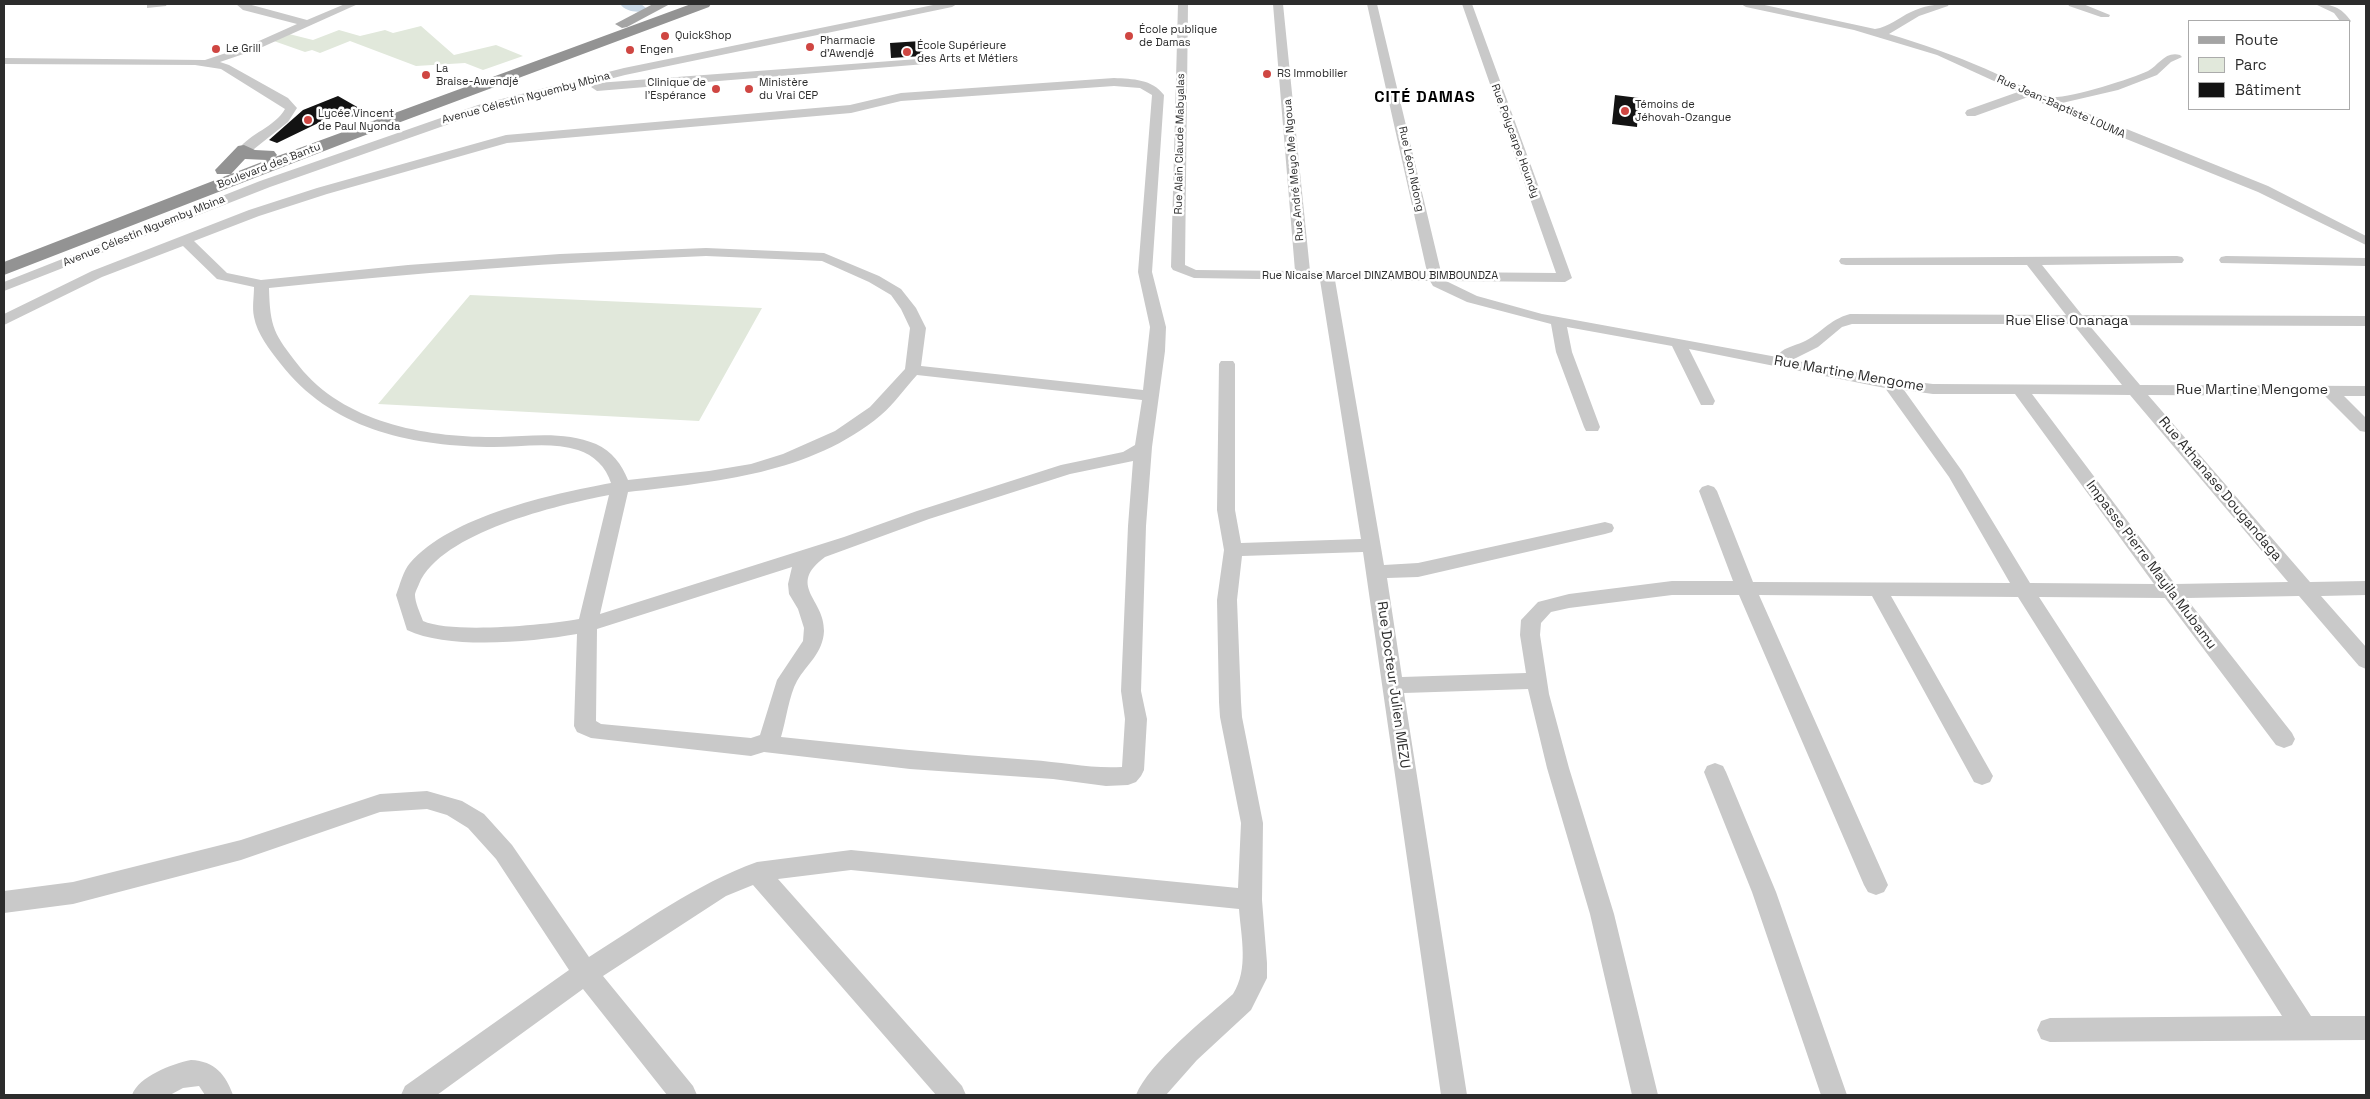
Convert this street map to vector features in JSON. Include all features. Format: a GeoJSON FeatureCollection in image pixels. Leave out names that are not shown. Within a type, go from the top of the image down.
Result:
{"type":"FeatureCollection","features":[{"type":"Feature","properties":{"kind":"highway","name":"Boulevard des Bantu"},"geometry":{"type":"LineString","coordinates":[[4,256],[224,170],[677,4]]}},
{"type":"Feature","properties":{"kind":"highway","name":"Boulevard des Bantu"},"geometry":{"type":"LineString","coordinates":[[4,269],[349,135],[704,4]]}},
{"type":"Feature","properties":{"kind":"highway"},"geometry":{"type":"LineString","coordinates":[[224,170],[244,150],[251,155],[268,155]]}},
{"type":"Feature","properties":{"kind":"main road"},"geometry":{"type":"LineString","coordinates":[[622,24],[657,5]]}},
{"type":"Feature","properties":{"kind":"street"},"geometry":{"type":"LineString","coordinates":[[242,4],[247,8],[309,24]]}},
{"type":"Feature","properties":{"kind":"street"},"geometry":{"type":"LineString","coordinates":[[206,63],[254,47],[353,4]]}},
{"type":"Feature","properties":{"kind":"street","name":"Avenue Célestin Nguemby Mbina"},"geometry":{"type":"LineString","coordinates":[[4,287],[265,184],[464,114],[547,90],[600,82],[952,4]]}},
{"type":"Feature","properties":{"kind":"street","name":"Rue Alain Claude Mabyalas"},"geometry":{"type":"LineString","coordinates":[[1184,4],[1178,267],[1194,274]]}},
{"type":"Feature","properties":{"kind":"street","name":"Rue André Meyo Me Ngoua"},"geometry":{"type":"LineString","coordinates":[[1278,4],[1303,276]]}},
{"type":"Feature","properties":{"kind":"street","name":"Rue Léon Ndong"},"geometry":{"type":"LineString","coordinates":[[1372,4],[1435,277]]}},
{"type":"Feature","properties":{"kind":"street","name":"Rue Polycarpe Houndy"},"geometry":{"type":"LineString","coordinates":[[1467,4],[1486,63],[1565,278]]}},
{"type":"Feature","properties":{"kind":"street","name":"Rue Jean-Baptiste LOUMA"},"geometry":{"type":"LineString","coordinates":[[1746,4],[1877,32],[1957,60],[2027,93],[2263,189],[2366,241]]}},
{"type":"Feature","properties":{"kind":"street"},"geometry":{"type":"LineString","coordinates":[[1877,32],[1886,30],[1915,14],[1944,4]]}},
{"type":"Feature","properties":{"kind":"street"},"geometry":{"type":"LineString","coordinates":[[2073,4],[2104,15]]}},
{"type":"Feature","properties":{"kind":"street"},"geometry":{"type":"LineString","coordinates":[[2320,4],[2338,11],[2345,20]]}},
{"type":"Feature","properties":{"kind":"street"},"geometry":{"type":"LineString","coordinates":[[2046,101],[2077,97],[2114,87],[2153,73],[2167,60],[2176,56]]}},
{"type":"Feature","properties":{"kind":"street"},"geometry":{"type":"LineString","coordinates":[[600,82],[958,59]]}},
{"type":"Feature","properties":{"kind":"street"},"geometry":{"type":"LineString","coordinates":[[4,61],[206,63],[225,67],[290,105],[288,115],[257,137],[244,150]]}},
{"type":"Feature","properties":{"kind":"street"},"geometry":{"type":"LineString","coordinates":[[4,320],[97,274],[236,219],[314,194],[506,139],[851,109],[901,97],[1131,83],[1146,85],[1158,95],[1145,272],[1158,327],[1143,447],[1137,526],[1131,691],[1136,719],[1133,770],[1128,776],[1106,777],[1053,770],[910,760],[765,744],[751,747],[599,732],[588,729],[585,726],[584,679],[587,626],[621,487],[619,476],[611,464],[593,449],[573,444],[487,442],[430,437],[369,424],[319,397],[292,370],[268,332],[262,318],[260,284]]}},
{"type":"Feature","properties":{"kind":"street"},"geometry":{"type":"LineString","coordinates":[[1971,113],[2027,93]]}},
{"type":"Feature","properties":{"kind":"street"},"geometry":{"type":"LineString","coordinates":[[185,240],[222,276],[260,284],[408,269],[560,258],[706,252],[824,257],[874,278],[896,292],[918,328],[913,370],[876,411],[841,435],[790,458],[753,469],[709,477],[621,487],[550,501],[455,538],[424,559],[414,572],[404,593],[409,618],[414,625],[427,631],[447,634],[506,634],[546,632],[587,626],[1067,469],[1128,456],[1138,452],[1143,447]]}},
{"type":"Feature","properties":{"kind":"street","name":"Rue Athanase Dougandaga"},"geometry":{"type":"LineString","coordinates":[[2031,260],[2077,321],[2366,661]]}},
{"type":"Feature","properties":{"kind":"street"},"geometry":{"type":"LineString","coordinates":[[1846,261],[2176,260]]}},
{"type":"Feature","properties":{"kind":"street"},"geometry":{"type":"LineString","coordinates":[[2226,260],[2366,262]]}},
{"type":"Feature","properties":{"kind":"street","name":"Rue Nicaise Marcel DINZAMBOU BIMBOUNDZA"},"geometry":{"type":"LineString","coordinates":[[1194,274],[1327,277],[1565,278]]}},
{"type":"Feature","properties":{"kind":"street","name":"Rue Docteur Julien MEZU"},"geometry":{"type":"LineString","coordinates":[[1327,277],[1376,572],[1454,1095]]}},
{"type":"Feature","properties":{"kind":"street","name":"Rue Martine Mengome"},"geometry":{"type":"LineString","coordinates":[[1435,277],[1438,283],[1446,288],[1472,299],[1558,322],[1678,342],[1891,384],[1933,388],[2020,390],[2366,391]]}},
{"type":"Feature","properties":{"kind":"street","name":"Rue Elise Onanaga"},"geometry":{"type":"LineString","coordinates":[[1783,362],[1785,355],[1812,344],[1836,324],[1850,319],[2366,321]]}},
{"type":"Feature","properties":{"kind":"street"},"geometry":{"type":"LineString","coordinates":[[1558,322],[1564,352],[1592,427]]}},
{"type":"Feature","properties":{"kind":"street"},"geometry":{"type":"LineString","coordinates":[[1678,342],[1707,401]]}},
{"type":"Feature","properties":{"kind":"street"},"geometry":{"type":"LineString","coordinates":[[1149,1095],[1188,1051],[1242,1002],[1254,978],[1255,963],[1250,900],[1252,823],[1231,716],[1230,702],[1227,600],[1234,550],[1226,510],[1227,364]]}},
{"type":"Feature","properties":{"kind":"street"},"geometry":{"type":"LineString","coordinates":[[913,370],[1150,396]]}},
{"type":"Feature","properties":{"kind":"street"},"geometry":{"type":"LineString","coordinates":[[1891,384],[1956,475],[2024,590],[2304,1029]]}},
{"type":"Feature","properties":{"kind":"street","name":"Impasse Pierre Mayila Mubamu"},"geometry":{"type":"LineString","coordinates":[[2020,390],[2170,591],[2284,739]]}},
{"type":"Feature","properties":{"kind":"street"},"geometry":{"type":"LineString","coordinates":[[2330,391],[2366,426]]}},
{"type":"Feature","properties":{"kind":"street"},"geometry":{"type":"LineString","coordinates":[[1708,491],[1746,589],[1876,885]]}},
{"type":"Feature","properties":{"kind":"street"},"geometry":{"type":"LineString","coordinates":[[1376,572],[1418,570],[1605,528]]}},
{"type":"Feature","properties":{"kind":"street"},"geometry":{"type":"LineString","coordinates":[[1234,550],[1371,544]]}},
{"type":"Feature","properties":{"kind":"street"},"geometry":{"type":"LineString","coordinates":[[765,744],[770,739],[787,680],[809,651],[813,642],[814,628],[808,608],[799,594],[798,584],[801,568],[818,552]]}},
{"type":"Feature","properties":{"kind":"street"},"geometry":{"type":"LineString","coordinates":[[1645,1095],[1602,914],[1558,768],[1537,682],[1530,635],[1531,620],[1545,607],[1606,595],[1672,588],[2170,591],[2366,588]]}},
{"type":"Feature","properties":{"kind":"street"},"geometry":{"type":"LineString","coordinates":[[1877,588],[1982,776]]}},
{"type":"Feature","properties":{"kind":"street"},"geometry":{"type":"LineString","coordinates":[[1393,685],[1537,682]]}},
{"type":"Feature","properties":{"kind":"street"},"geometry":{"type":"LineString","coordinates":[[1715,772],[1764,892],[1834,1095]]}},
{"type":"Feature","properties":{"kind":"street"},"geometry":{"type":"LineString","coordinates":[[4,902],[73,893],[241,850],[380,803],[427,800],[454,808],[476,821],[504,852],[585,973],[684,1095]]}},
{"type":"Feature","properties":{"kind":"street"},"geometry":{"type":"LineString","coordinates":[[414,1095],[477,1052],[585,973],[718,889],[757,872],[851,860],[1250,900]]}},
{"type":"Feature","properties":{"kind":"street"},"geometry":{"type":"LineString","coordinates":[[757,872],[953,1095]]}},
{"type":"Feature","properties":{"kind":"street"},"geometry":{"type":"LineString","coordinates":[[2050,1030],[2366,1028]]}},
{"type":"Feature","properties":{"kind":"street"},"geometry":{"type":"LineString","coordinates":[[145,1095],[176,1077],[200,1073],[207,1076],[220,1095]]}},
{"type":"Feature","properties":{"kind":"green space"},"geometry":{"type":"Polygon","coordinates":[[[421,26],[454,55],[496,45],[523,56],[483,70],[465,63],[416,66],[350,41],[320,53],[312,50],[305,52],[271,40],[289,34],[313,40],[339,30],[360,36],[385,30],[393,33],[421,26]]]}},
{"type":"Feature","properties":{"kind":"green space"},"geometry":{"type":"Polygon","coordinates":[[[470,295],[762,308],[699,421],[378,404],[470,295]]]}},
{"type":"Feature","properties":{"kind":"building","name":"École Supérieure des Arts et Métiers"},"geometry":{"type":"Polygon","coordinates":[[[921,41],[923,56],[891,58],[890,43],[921,41]]]}},
{"type":"Feature","properties":{"kind":"building","name":"Témoins de Jéhovah-Ozangue"},"geometry":{"type":"Polygon","coordinates":[[[1615,95],[1639,98],[1637,127],[1612,124],[1615,95]]]}},
{"type":"Feature","properties":{"kind":"building","name":"Lycée Vincent de Paul Nyonda"},"geometry":{"type":"Polygon","coordinates":[[[338,96],[366,112],[351,117],[341,112],[277,143],[269,140],[303,110],[338,96]]]}},
{"type":"Feature","properties":{"kind":"waterway"},"geometry":{"type":"LineString","coordinates":[[628,4],[638,8]]}},
{"type":"Feature","properties":{"kind":"place","name":"QuickShop"},"geometry":{"type":"Point","coordinates":[665,36]}},
{"type":"Feature","properties":{"kind":"place","name":"École publique de Damas"},"geometry":{"type":"Point","coordinates":[1129,36]}},
{"type":"Feature","properties":{"kind":"place","name":"Pharmacie d'Awendjé"},"geometry":{"type":"Point","coordinates":[810,47]}},
{"type":"Feature","properties":{"kind":"place","name":"Le Grill"},"geometry":{"type":"Point","coordinates":[216,49]}},
{"type":"Feature","properties":{"kind":"place","name":"Engen"},"geometry":{"type":"Point","coordinates":[630,50]}},
{"type":"Feature","properties":{"kind":"place","name":"École Supérieure des Arts et Métiers"},"geometry":{"type":"Point","coordinates":[907,52]}},
{"type":"Feature","properties":{"kind":"place","name":"RS Immobilier"},"geometry":{"type":"Point","coordinates":[1267,74]}},
{"type":"Feature","properties":{"kind":"place","name":"La Braise-Awendjé"},"geometry":{"type":"Point","coordinates":[426,75]}},
{"type":"Feature","properties":{"kind":"place","name":"Clinique de l'Espérance"},"geometry":{"type":"Point","coordinates":[716,89]}},
{"type":"Feature","properties":{"kind":"place","name":"Ministère du Vrai CEP"},"geometry":{"type":"Point","coordinates":[749,89]}},
{"type":"Feature","properties":{"kind":"place","name":"Témoins de Jéhovah-Ozangue"},"geometry":{"type":"Point","coordinates":[1625,111]}},
{"type":"Feature","properties":{"kind":"place","name":"Lycée Vincent de Paul Nyonda"},"geometry":{"type":"Point","coordinates":[308,120]}},
{"type":"Feature","properties":{"kind":"district","name":"CITÉ DAMAS"},"geometry":{"type":"Point","coordinates":[1425,98]}}]}
